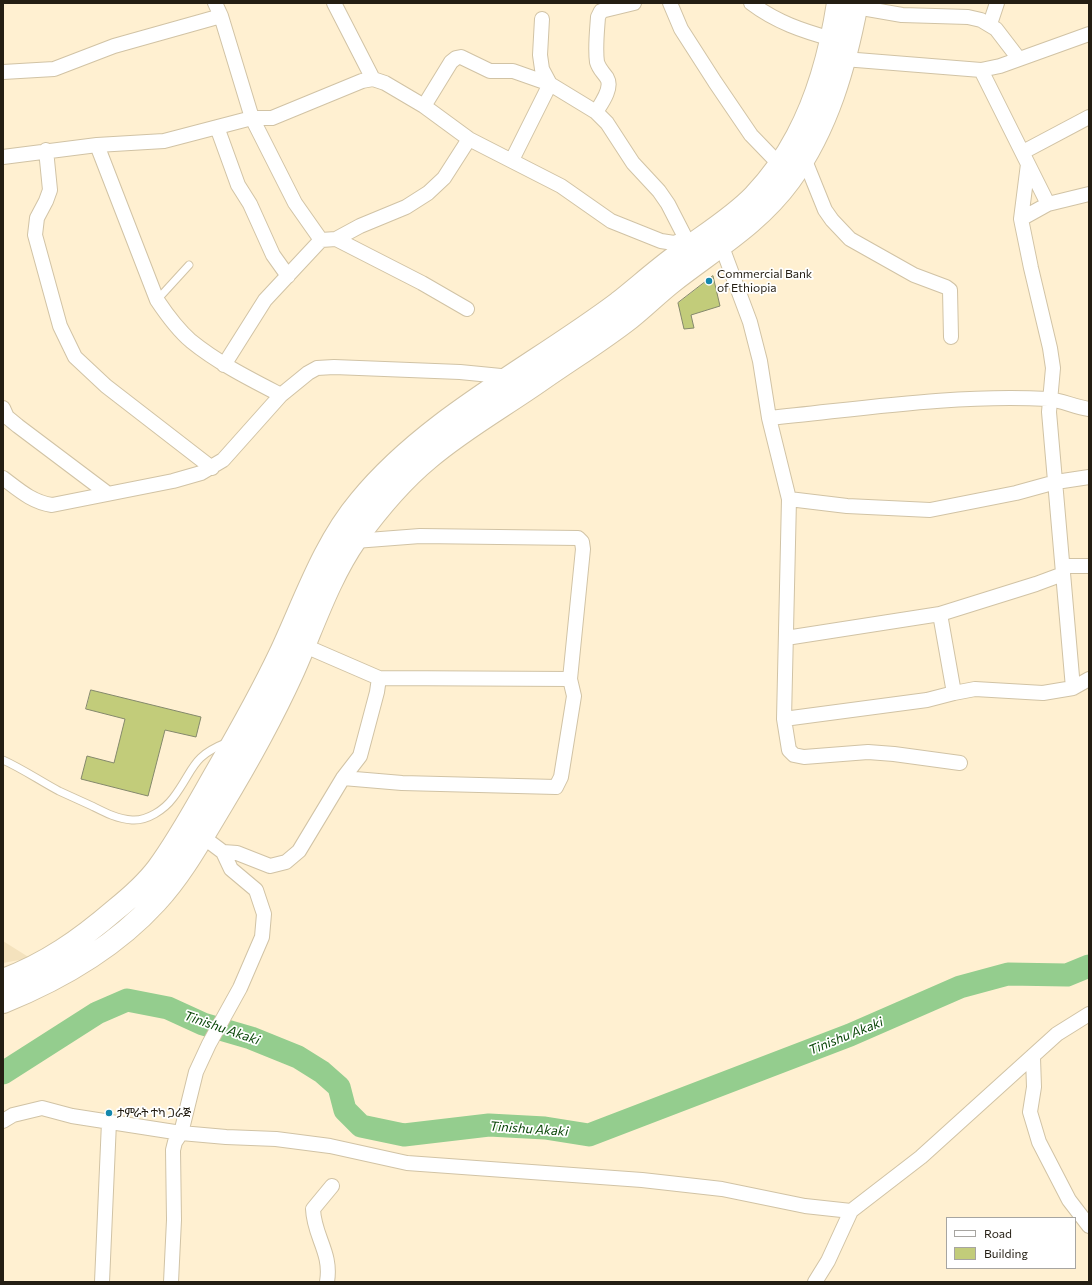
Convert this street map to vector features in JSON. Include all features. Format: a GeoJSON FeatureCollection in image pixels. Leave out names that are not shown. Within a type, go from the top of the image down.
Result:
{"type":"FeatureCollection","features":[{"type":"Feature","properties":{"kind":"main road"},"geometry":{"type":"LineString","coordinates":[[3,1002],[36,989],[74,968],[111,943],[155,903],[180,871],[203,837],[270,722],[335,576],[355,541],[396,489],[430,457],[619,302],[688,242],[753,196],[779,164],[797,137],[815,95],[832,39],[850,4]]}},
{"type":"Feature","properties":{"kind":"main road"},"geometry":{"type":"LineString","coordinates":[[3,980],[55,956],[90,931],[136,892],[156,871],[184,828],[236,738],[278,658],[328,549],[358,503],[395,465],[424,438],[629,319],[673,282],[722,247],[753,222],[774,200],[804,158],[829,110],[844,59],[850,4]]}},
{"type":"Feature","properties":{"kind":"street"},"geometry":{"type":"LineString","coordinates":[[215,3],[252,118],[295,202],[321,240]]}},
{"type":"Feature","properties":{"kind":"street"},"geometry":{"type":"LineString","coordinates":[[334,3],[373,79]]}},
{"type":"Feature","properties":{"kind":"street"},"geometry":{"type":"LineString","coordinates":[[596,112],[607,91],[608,84],[608,79],[600,70],[597,62],[598,17],[601,11],[634,3]]}},
{"type":"Feature","properties":{"kind":"street"},"geometry":{"type":"LineString","coordinates":[[670,3],[680,29],[715,82],[751,135],[779,164]]}},
{"type":"Feature","properties":{"kind":"street"},"geometry":{"type":"LineString","coordinates":[[751,3],[774,18],[797,29],[832,39]]}},
{"type":"Feature","properties":{"kind":"street"},"geometry":{"type":"LineString","coordinates":[[990,24],[997,3]]}},
{"type":"Feature","properties":{"kind":"street"},"geometry":{"type":"LineString","coordinates":[[850,4],[902,15],[968,17],[990,24],[1019,59]]}},
{"type":"Feature","properties":{"kind":"street"},"geometry":{"type":"LineString","coordinates":[[3,72],[54,69],[114,46],[220,16]]}},
{"type":"Feature","properties":{"kind":"street"},"geometry":{"type":"LineString","coordinates":[[542,19],[540,55],[542,69],[550,84]]}},
{"type":"Feature","properties":{"kind":"street"},"geometry":{"type":"LineString","coordinates":[[844,59],[981,70],[1019,59],[1089,34]]}},
{"type":"Feature","properties":{"kind":"street"},"geometry":{"type":"LineString","coordinates":[[3,157],[46,150],[164,141],[252,118],[272,118],[362,81],[373,79],[385,83],[424,106],[468,139],[561,186],[611,221],[661,241],[674,243],[688,242],[678,221],[659,191],[633,162],[607,123],[596,112],[550,84],[513,71],[490,71],[461,56],[451,62],[424,106]]}},
{"type":"Feature","properties":{"kind":"street"},"geometry":{"type":"LineString","coordinates":[[981,70],[1048,204]]}},
{"type":"Feature","properties":{"kind":"street"},"geometry":{"type":"LineString","coordinates":[[512,160],[550,84]]}},
{"type":"Feature","properties":{"kind":"street"},"geometry":{"type":"LineString","coordinates":[[1025,158],[1089,117]]}},
{"type":"Feature","properties":{"kind":"street"},"geometry":{"type":"LineString","coordinates":[[218,127],[238,185],[250,204],[273,255],[288,276]]}},
{"type":"Feature","properties":{"kind":"street"},"geometry":{"type":"LineString","coordinates":[[224,365],[265,300],[321,240],[336,239],[360,226],[406,207],[428,193],[444,178],[468,139]]}},
{"type":"Feature","properties":{"kind":"street"},"geometry":{"type":"LineString","coordinates":[[97,145],[157,300],[170,320],[190,341],[224,365],[281,395]]}},
{"type":"Feature","properties":{"kind":"street"},"geometry":{"type":"LineString","coordinates":[[46,150],[50,190],[37,218],[35,235],[60,326],[75,357],[106,386],[212,468]]}},
{"type":"Feature","properties":{"kind":"street"},"geometry":{"type":"LineString","coordinates":[[804,158],[825,210],[850,240],[914,275],[946,287],[950,290],[951,337]]}},
{"type":"Feature","properties":{"kind":"street"},"geometry":{"type":"LineString","coordinates":[[1025,158],[1021,219],[1050,348],[1053,368],[1049,412],[1073,688]]}},
{"type":"Feature","properties":{"kind":"street"},"geometry":{"type":"LineString","coordinates":[[1021,219],[1048,204],[1089,194]]}},
{"type":"Feature","properties":{"kind":"street"},"geometry":{"type":"LineString","coordinates":[[336,239],[422,283],[467,309]]}},
{"type":"Feature","properties":{"kind":"street"},"geometry":{"type":"LineString","coordinates":[[722,247],[750,322],[760,361],[769,418],[789,499],[784,719],[789,750],[794,755],[804,756],[868,752],[960,763]]}},
{"type":"Feature","properties":{"kind":"street"},"geometry":{"type":"LineString","coordinates":[[3,478],[29,498],[40,503],[52,505],[173,481],[201,473],[212,468],[223,460],[281,395],[308,373],[317,368],[334,367],[460,372],[516,385]]}},
{"type":"Feature","properties":{"kind":"street"},"geometry":{"type":"LineString","coordinates":[[769,418],[956,399],[1050,399],[1075,407],[1089,409]]}},
{"type":"Feature","properties":{"kind":"street"},"geometry":{"type":"LineString","coordinates":[[3,408],[7,417],[18,426],[107,493]]}},
{"type":"Feature","properties":{"kind":"street"},"geometry":{"type":"LineString","coordinates":[[789,499],[847,506],[930,510],[1016,493],[1056,482],[1089,477]]}},
{"type":"Feature","properties":{"kind":"street"},"geometry":{"type":"LineString","coordinates":[[343,778],[402,783],[556,787],[560,778],[574,696],[570,679],[583,549],[582,542],[578,538],[420,536],[355,541]]}},
{"type":"Feature","properties":{"kind":"street"},"geometry":{"type":"LineString","coordinates":[[786,638],[940,614],[1036,584],[1063,570],[1089,566]]}},
{"type":"Feature","properties":{"kind":"street"},"geometry":{"type":"LineString","coordinates":[[940,614],[954,693]]}},
{"type":"Feature","properties":{"kind":"street"},"geometry":{"type":"LineString","coordinates":[[305,646],[379,678],[570,679]]}},
{"type":"Feature","properties":{"kind":"street"},"geometry":{"type":"LineString","coordinates":[[222,852],[237,852],[270,866],[286,862],[299,851],[343,778],[360,756],[377,692],[379,678]]}},
{"type":"Feature","properties":{"kind":"street"},"geometry":{"type":"LineString","coordinates":[[784,719],[926,700],[975,689],[1043,693],[1073,688],[1089,679]]}},
{"type":"Feature","properties":{"kind":"street"},"geometry":{"type":"LineString","coordinates":[[171,1282],[174,1220],[173,1150],[175,1142],[181,1133],[196,1072],[209,1044],[240,988],[262,937],[264,914],[256,890],[231,869],[222,852],[203,837]]}},
{"type":"Feature","properties":{"kind":"street"},"geometry":{"type":"LineString","coordinates":[[815,1282],[828,1261],[852,1211],[921,1157],[1004,1081],[1033,1058],[1057,1034],[1089,1014]]}},
{"type":"Feature","properties":{"kind":"street"},"geometry":{"type":"LineString","coordinates":[[1033,1058],[1034,1087],[1030,1112],[1039,1142],[1069,1200],[1089,1226]]}},
{"type":"Feature","properties":{"kind":"street"},"geometry":{"type":"LineString","coordinates":[[3,1121],[13,1115],[42,1108],[72,1116],[181,1133],[226,1138],[276,1139],[330,1146],[407,1163],[642,1180],[722,1189],[805,1206],[852,1211]]}},
{"type":"Feature","properties":{"kind":"street"},"geometry":{"type":"LineString","coordinates":[[102,1282],[109,1122]]}},
{"type":"Feature","properties":{"kind":"street"},"geometry":{"type":"LineString","coordinates":[[326,1282],[329,1268],[313,1218],[313,1209],[332,1186]]}},
{"type":"Feature","properties":{"kind":"lane"},"geometry":{"type":"LineString","coordinates":[[157,300],[188,265]]}},
{"type":"Feature","properties":{"kind":"lane"},"geometry":{"type":"LineString","coordinates":[[3,760],[58,790],[106,813],[132,820],[147,818],[161,810],[173,799],[192,766],[202,754],[236,738]]}},
{"type":"Feature","properties":{"kind":"shaded area"},"geometry":{"type":"Polygon","coordinates":[[[3,941],[30,958],[3,963],[3,941]]]}},
{"type":"Feature","properties":{"kind":"building"},"geometry":{"type":"Polygon","coordinates":[[[713,276],[720,306],[691,315],[694,328],[684,329],[678,303],[713,276]]]}},
{"type":"Feature","properties":{"kind":"building"},"geometry":{"type":"Polygon","coordinates":[[[91,690],[201,717],[196,737],[165,730],[148,796],[81,779],[87,756],[114,763],[125,719],[86,709],[91,690]]]}},
{"type":"Feature","properties":{"kind":"waterway","name":"Tinishu Akaki"},"geometry":{"type":"LineString","coordinates":[[3,1073],[97,1013],[127,1000],[168,1008],[203,1024],[251,1038],[298,1057],[322,1072],[339,1087],[345,1110],[361,1126],[404,1135],[489,1125],[545,1128],[589,1135],[850,1035],[960,987],[1008,974],[1067,975],[1089,966]]}},
{"type":"Feature","properties":{"kind":"place","name":"Commercial Bank of Ethiopia"},"geometry":{"type":"Point","coordinates":[709,281]}},
{"type":"Feature","properties":{"kind":"place","name":"ታምራት ተካ ጋራጅ"},"geometry":{"type":"Point","coordinates":[109,1113]}}]}
